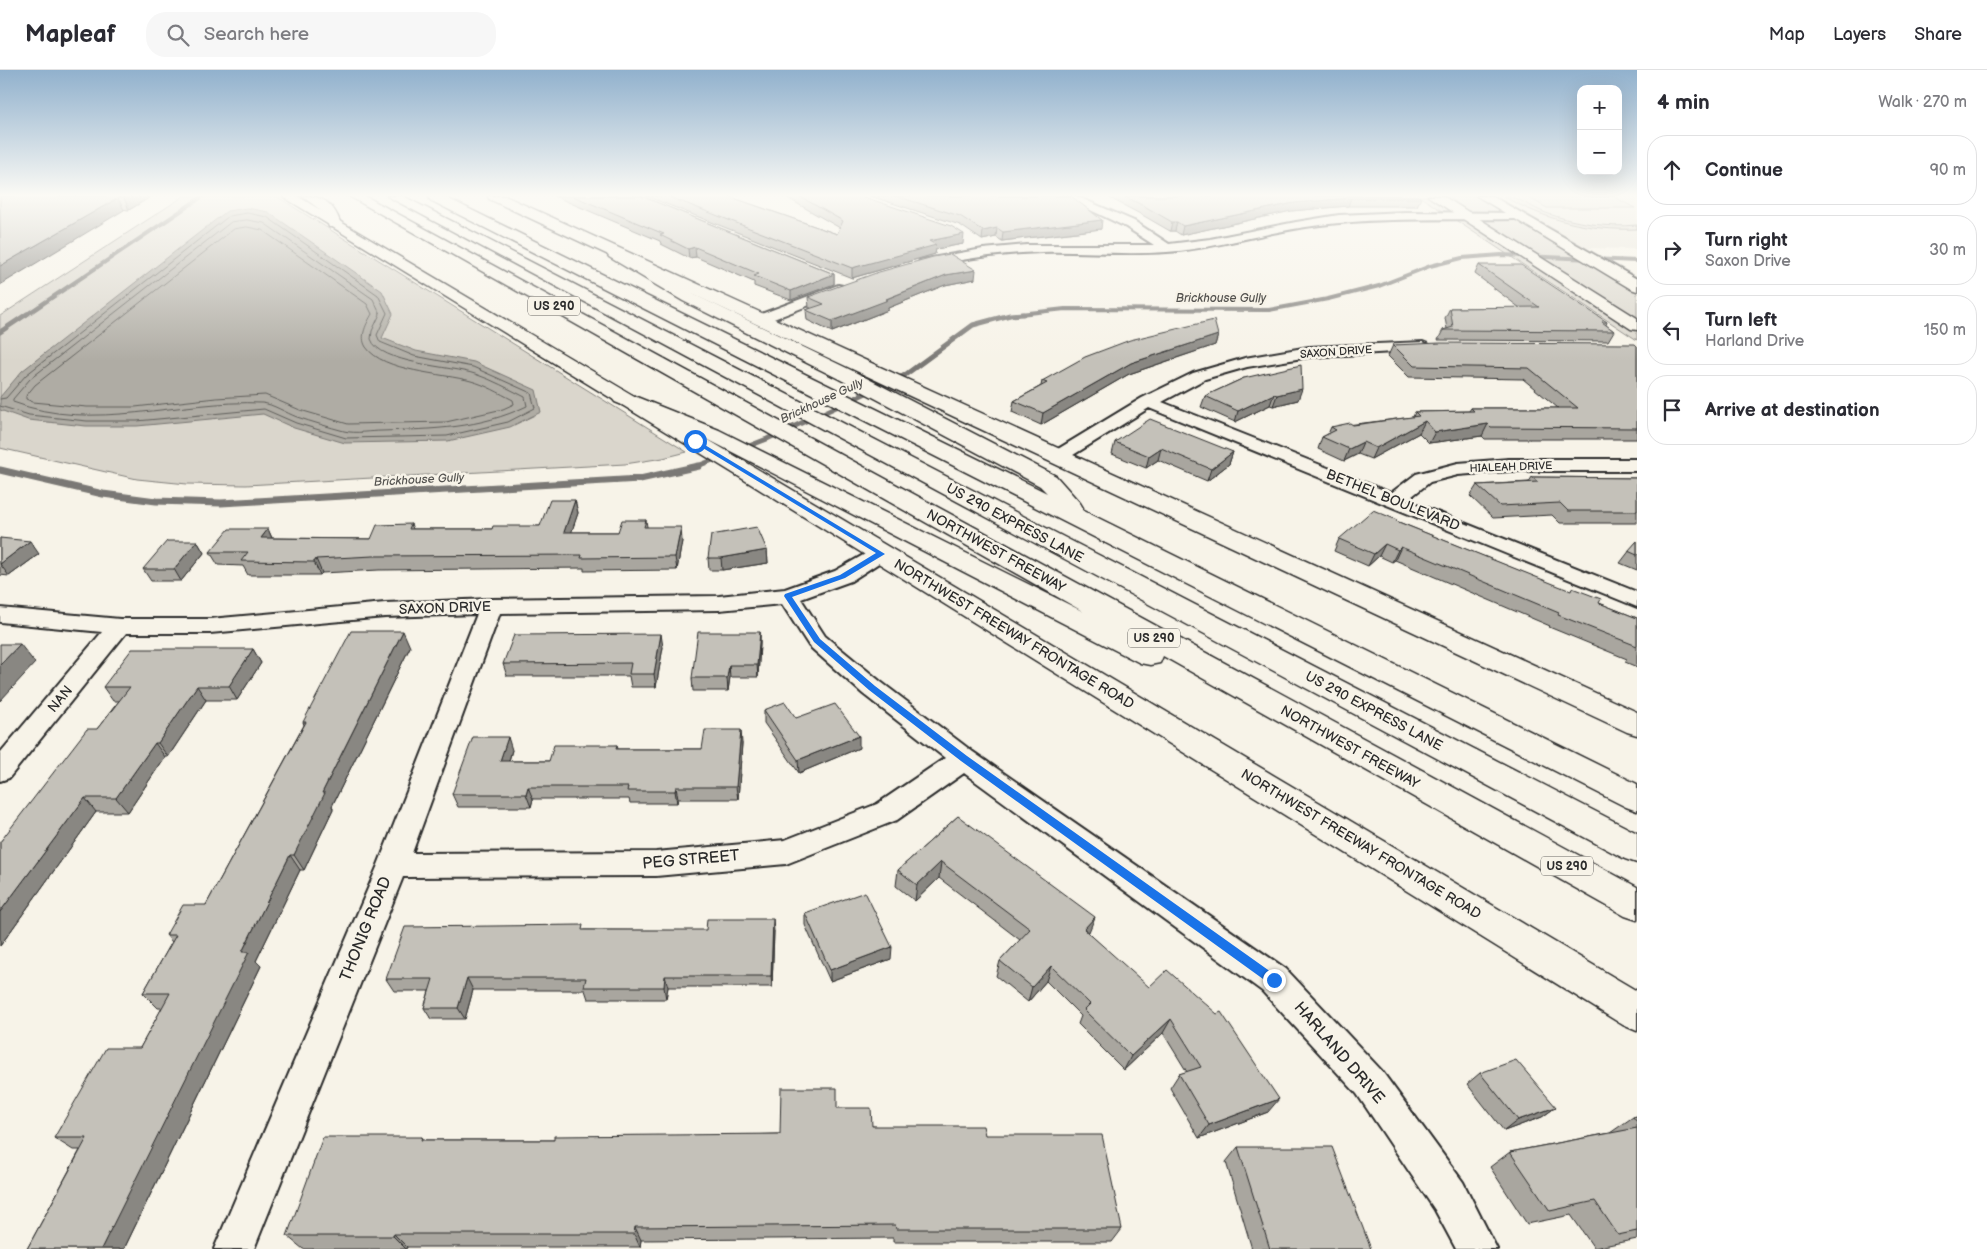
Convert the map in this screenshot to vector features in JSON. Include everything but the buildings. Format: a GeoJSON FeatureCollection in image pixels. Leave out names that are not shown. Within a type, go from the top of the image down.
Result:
{"type":"FeatureCollection","features":[{"type":"Feature","properties":{"kind":"main road","name":"NORTHWEST FREEWAY FRONTAGE ROAD"},"geometry":{"type":"LineString","coordinates":[[379,251],[622,398],[764,471],[881,554],[1637,1012]]}},
{"type":"Feature","properties":{"kind":"main road","name":"NORTHWEST FREEWAY"},"geometry":{"type":"LineString","coordinates":[[454,251],[1637,905]]}},
{"type":"Feature","properties":{"kind":"main road","name":"US 290 EXPRESS LANE"},"geometry":{"type":"LineString","coordinates":[[498,251],[1637,849]]}},
{"type":"Feature","properties":{"kind":"main road"},"geometry":{"type":"LineString","coordinates":[[543,251],[1637,798]]}},
{"type":"Feature","properties":{"kind":"main road"},"geometry":{"type":"LineString","coordinates":[[608,251],[865,366],[1637,724]]}},
{"type":"Feature","properties":{"kind":"main road"},"geometry":{"type":"LineString","coordinates":[[1519,251],[1637,325]]}},
{"type":"Feature","properties":{"kind":"main road"},"geometry":{"type":"LineString","coordinates":[[1575,251],[1637,286]]}},
{"type":"Feature","properties":{"kind":"main road"},"geometry":{"type":"LineString","coordinates":[[614,254],[689,298],[846,375],[1048,481],[1083,520]]}},
{"type":"Feature","properties":{"kind":"main road"},"geometry":{"type":"LineString","coordinates":[[764,471],[1002,582],[1496,828]]}},
{"type":"Feature","properties":{"kind":"street"},"geometry":{"type":"LineString","coordinates":[[913,266],[1001,251]]}},
{"type":"Feature","properties":{"kind":"street"},"geometry":{"type":"LineString","coordinates":[[761,319],[850,284],[832,277]]}},
{"type":"Feature","properties":{"kind":"street","name":"SAXON DRIVE"},"geometry":{"type":"LineString","coordinates":[[1060,456],[1148,402],[1200,376],[1245,363],[1309,352],[1435,347]]}},
{"type":"Feature","properties":{"kind":"street","name":"BETHEL BOULEVARD"},"geometry":{"type":"LineString","coordinates":[[1148,402],[1637,600]]}},
{"type":"Feature","properties":{"kind":"street","name":"HIALEAH DRIVE"},"geometry":{"type":"LineString","coordinates":[[1394,500],[1423,478],[1458,468],[1509,465],[1637,465]]}},
{"type":"Feature","properties":{"kind":"street","name":"SAXON DRIVE"},"geometry":{"type":"LineString","coordinates":[[0,615],[120,626],[210,626],[385,610],[491,606],[719,603],[788,596],[842,576],[881,554]]}},
{"type":"Feature","properties":{"kind":"street","name":"HARLAND DRIVE"},"geometry":{"type":"LineString","coordinates":[[788,596],[817,641],[872,688],[964,759],[1274,980],[1368,1082],[1449,1196],[1477,1249]]}},
{"type":"Feature","properties":{"kind":"street","name":"THONIG ROAD"},"geometry":{"type":"LineString","coordinates":[[234,1249],[393,865],[491,606]]}},
{"type":"Feature","properties":{"kind":"street","name":"NAN"},"geometry":{"type":"LineString","coordinates":[[0,771],[120,626]]}},
{"type":"Feature","properties":{"kind":"street","name":"PEG STREET"},"geometry":{"type":"LineString","coordinates":[[393,865],[656,864],[786,852],[887,812],[964,759]]}},
{"type":"Feature","properties":{"kind":"shaded area"},"geometry":{"type":"Polygon","coordinates":[[[100,251],[364,251],[687,452],[625,464],[246,485],[187,484],[137,479],[0,448],[0,316],[100,251]]]}},
{"type":"Feature","properties":{"kind":"shaded area"},"geometry":{"type":"Polygon","coordinates":[[[1502,251],[1591,251],[1637,277],[1637,340],[1502,251]]]}},
{"type":"Feature","properties":{"kind":"water"},"geometry":{"type":"Polygon","coordinates":[[[176,251],[324,251],[382,291],[393,314],[382,338],[416,351],[474,362],[536,390],[541,412],[510,427],[448,441],[345,443],[294,428],[263,414],[137,426],[86,426],[28,420],[0,410],[0,397],[22,371],[176,251]]]}},
{"type":"Feature","properties":{"kind":"waterway"},"geometry":{"type":"LineString","coordinates":[[26,315],[121,251]]}},
{"type":"Feature","properties":{"kind":"waterway","name":"Brickhouse Gully"},"geometry":{"type":"LineString","coordinates":[[1013,315],[1065,309],[1269,310],[1328,299],[1379,286],[1430,266],[1462,258],[1501,255],[1637,261]]}},
{"type":"Feature","properties":{"kind":"waterway"},"geometry":{"type":"LineString","coordinates":[[0,332],[27,314]]}},
{"type":"Feature","properties":{"kind":"waterway","name":"Brickhouse Gully"},"geometry":{"type":"LineString","coordinates":[[1013,315],[1023,314]]}},
{"type":"Feature","properties":{"kind":"waterway","name":"Brickhouse Gully"},"geometry":{"type":"LineString","coordinates":[[696,467],[767,439],[905,375],[973,325],[1013,315]]}},
{"type":"Feature","properties":{"kind":"waterway","name":"Brickhouse Gully"},"geometry":{"type":"LineString","coordinates":[[0,470],[103,494],[156,501],[221,503],[640,479],[696,467]]}},
{"type":"Feature","properties":{"kind":"route"},"geometry":{"type":"LineString","coordinates":[[695,441],[881,554],[842,576],[788,596],[817,641],[872,688],[964,759],[1274,980]]}}]}
